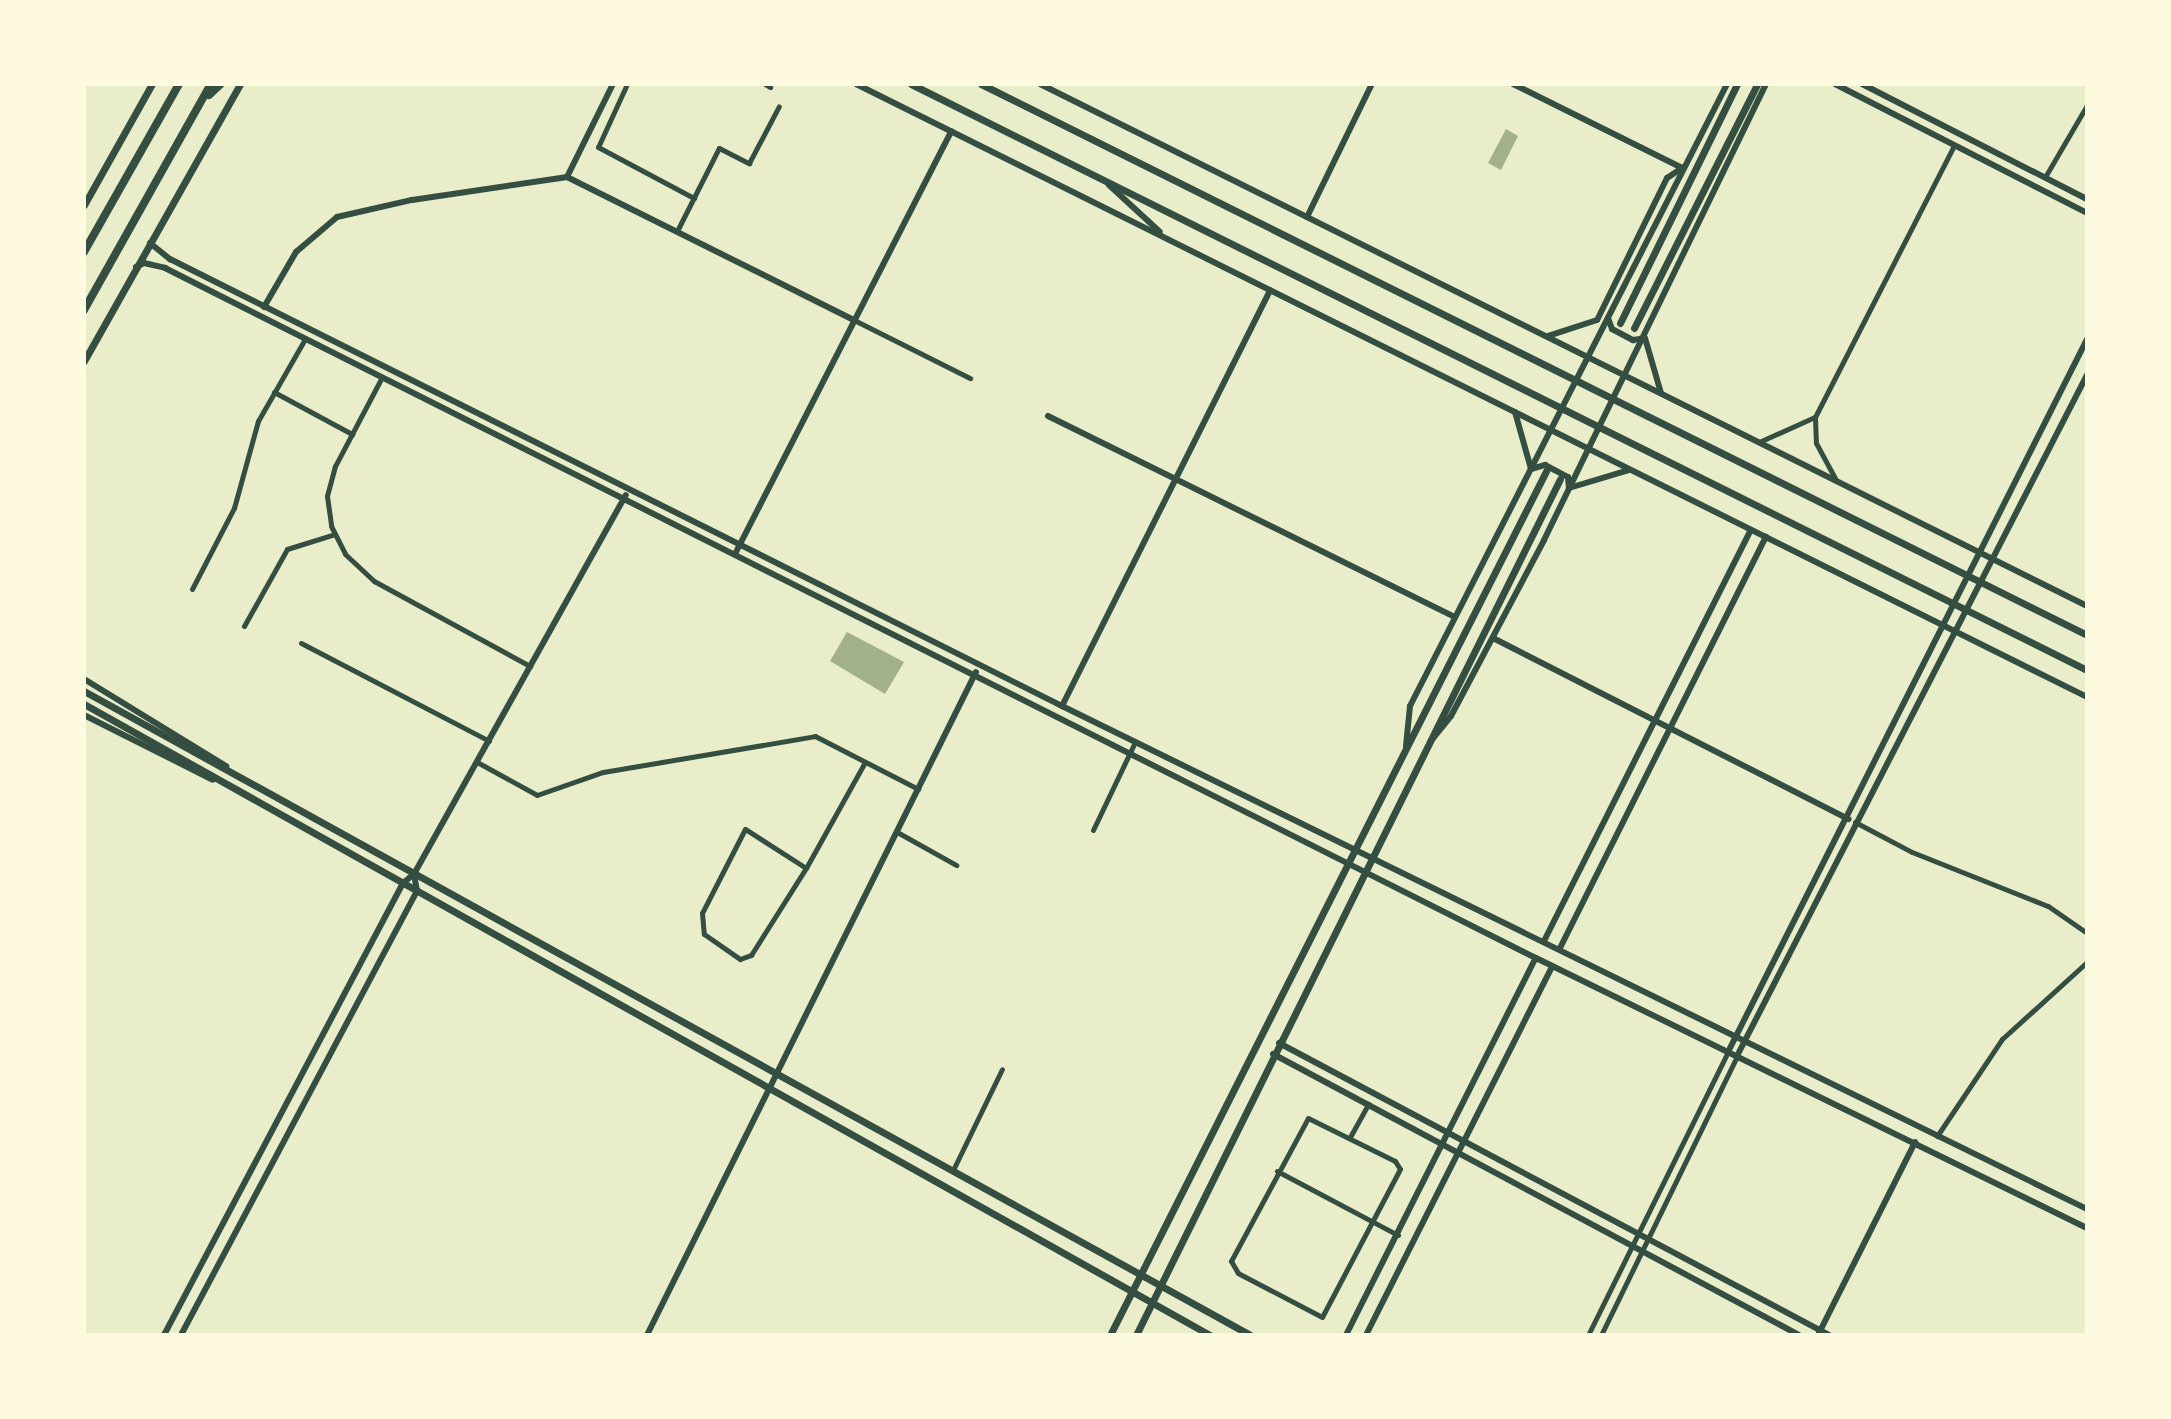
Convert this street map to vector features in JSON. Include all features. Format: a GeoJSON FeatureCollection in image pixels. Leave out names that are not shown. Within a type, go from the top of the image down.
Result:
{"type":"FeatureCollection","features":[{"type":"Feature","properties":{"kind":"highway"},"geometry":{"type":"LineString","coordinates":[[84,310],[211,84]]}},
{"type":"Feature","properties":{"kind":"highway"},"geometry":{"type":"LineString","coordinates":[[202,101],[221,84]]}},
{"type":"Feature","properties":{"kind":"highway"},"geometry":{"type":"LineString","coordinates":[[84,252],[177,86]]}},
{"type":"Feature","properties":{"kind":"main road"},"geometry":{"type":"LineString","coordinates":[[84,205],[152,84]]}},
{"type":"Feature","properties":{"kind":"main road"},"geometry":{"type":"LineString","coordinates":[[84,361],[240,84]]}},
{"type":"Feature","properties":{"kind":"main road"},"geometry":{"type":"LineString","coordinates":[[911,84],[2087,670]]}},
{"type":"Feature","properties":{"kind":"main road"},"geometry":{"type":"LineString","coordinates":[[981,84],[2087,635]]}},
{"type":"Feature","properties":{"kind":"main road"},"geometry":{"type":"LineString","coordinates":[[1620,323],[1737,84]]}},
{"type":"Feature","properties":{"kind":"main road"},"geometry":{"type":"LineString","coordinates":[[1634,328],[1757,84]]}},
{"type":"Feature","properties":{"kind":"main road"},"geometry":{"type":"LineString","coordinates":[[1110,1335],[1346,862],[1546,471]]}},
{"type":"Feature","properties":{"kind":"main road"},"geometry":{"type":"LineString","coordinates":[[1136,1335],[1363,870],[1560,479]]}},
{"type":"Feature","properties":{"kind":"main road"},"geometry":{"type":"LineString","coordinates":[[84,691],[1250,1335]]}},
{"type":"Feature","properties":{"kind":"main road"},"geometry":{"type":"LineString","coordinates":[[84,704],[1210,1335]]}},
{"type":"Feature","properties":{"kind":"street"},"geometry":{"type":"LineString","coordinates":[[567,177],[613,84]]}},
{"type":"Feature","properties":{"kind":"street"},"geometry":{"type":"LineString","coordinates":[[627,84],[598,147],[694,198]]}},
{"type":"Feature","properties":{"kind":"street"},"geometry":{"type":"LineString","coordinates":[[856,84],[2087,697]]}},
{"type":"Feature","properties":{"kind":"street"},"geometry":{"type":"LineString","coordinates":[[1040,84],[2087,606]]}},
{"type":"Feature","properties":{"kind":"street"},"geometry":{"type":"LineString","coordinates":[[1307,217],[1372,84]]}},
{"type":"Feature","properties":{"kind":"street"},"geometry":{"type":"LineString","coordinates":[[1513,84],[1682,168]]}},
{"type":"Feature","properties":{"kind":"street"},"geometry":{"type":"LineString","coordinates":[[1406,746],[1410,706],[1727,84]]}},
{"type":"Feature","properties":{"kind":"street"},"geometry":{"type":"LineString","coordinates":[[1424,747],[1451,716],[1493,638],[1645,338],[1766,84]]}},
{"type":"Feature","properties":{"kind":"street"},"geometry":{"type":"LineString","coordinates":[[1835,84],[2087,213]]}},
{"type":"Feature","properties":{"kind":"street"},"geometry":{"type":"LineString","coordinates":[[1857,95],[1863,84],[2087,199]]}},
{"type":"Feature","properties":{"kind":"street"},"geometry":{"type":"LineString","coordinates":[[2045,177],[2087,105]]}},
{"type":"Feature","properties":{"kind":"street"},"geometry":{"type":"LineString","coordinates":[[677,231],[719,148],[749,163],[779,106]]}},
{"type":"Feature","properties":{"kind":"street"},"geometry":{"type":"LineString","coordinates":[[735,554],[951,131]]}},
{"type":"Feature","properties":{"kind":"street"},"geometry":{"type":"LineString","coordinates":[[1837,481],[1816,443],[1815,417],[1953,147]]}},
{"type":"Feature","properties":{"kind":"street"},"geometry":{"type":"LineString","coordinates":[[1547,337],[1597,320],[1667,178],[1682,168]]}},
{"type":"Feature","properties":{"kind":"street"},"geometry":{"type":"LineString","coordinates":[[260,316],[296,252],[337,217],[412,200],[567,177],[970,378]]}},
{"type":"Feature","properties":{"kind":"street"},"geometry":{"type":"LineString","coordinates":[[1104,180],[1167,239]]}},
{"type":"Feature","properties":{"kind":"street"},"geometry":{"type":"LineString","coordinates":[[150,243],[170,259],[979,665],[1747,1038],[2087,1209]]}},
{"type":"Feature","properties":{"kind":"street"},"geometry":{"type":"LineString","coordinates":[[136,267],[154,264],[260,316],[1130,751],[1552,966],[2087,1228]]}},
{"type":"Feature","properties":{"kind":"street"},"geometry":{"type":"LineString","coordinates":[[1062,706],[1270,290]]}},
{"type":"Feature","properties":{"kind":"street"},"geometry":{"type":"LineString","coordinates":[[1608,315],[1612,329],[1633,340],[1645,338]]}},
{"type":"Feature","properties":{"kind":"street"},"geometry":{"type":"LineString","coordinates":[[1645,338],[1661,394]]}},
{"type":"Feature","properties":{"kind":"street"},"geometry":{"type":"LineString","coordinates":[[192,589],[234,508],[258,421],[305,339]]}},
{"type":"Feature","properties":{"kind":"street"},"geometry":{"type":"LineString","coordinates":[[1588,1335],[2087,339]]}},
{"type":"Feature","properties":{"kind":"street"},"geometry":{"type":"LineString","coordinates":[[1601,1335],[1737,1056],[1952,630],[1968,610],[2087,375]]}},
{"type":"Feature","properties":{"kind":"street"},"geometry":{"type":"LineString","coordinates":[[382,377],[352,434],[327,496],[335,534],[345,554],[374,581],[530,666]]}},
{"type":"Feature","properties":{"kind":"street"},"geometry":{"type":"LineString","coordinates":[[274,392],[352,434]]}},
{"type":"Feature","properties":{"kind":"street"},"geometry":{"type":"LineString","coordinates":[[1515,412],[1531,469]]}},
{"type":"Feature","properties":{"kind":"street"},"geometry":{"type":"LineString","coordinates":[[1048,416],[1455,617]]}},
{"type":"Feature","properties":{"kind":"street"},"geometry":{"type":"LineString","coordinates":[[1759,442],[1815,417]]}},
{"type":"Feature","properties":{"kind":"street"},"geometry":{"type":"LineString","coordinates":[[1531,469],[1545,465],[1568,477],[1569,488]]}},
{"type":"Feature","properties":{"kind":"street"},"geometry":{"type":"LineString","coordinates":[[1569,488],[1630,470]]}},
{"type":"Feature","properties":{"kind":"street"},"geometry":{"type":"LineString","coordinates":[[164,1335],[403,883],[414,874],[630,488]]}},
{"type":"Feature","properties":{"kind":"street"},"geometry":{"type":"LineString","coordinates":[[1544,941],[1751,530]]}},
{"type":"Feature","properties":{"kind":"street"},"geometry":{"type":"LineString","coordinates":[[244,626],[287,549],[335,534]]}},
{"type":"Feature","properties":{"kind":"street"},"geometry":{"type":"LineString","coordinates":[[1560,948],[1766,537]]}},
{"type":"Feature","properties":{"kind":"street"},"geometry":{"type":"LineString","coordinates":[[1493,638],[1912,852],[2048,906],[2087,933]]}},
{"type":"Feature","properties":{"kind":"street"},"geometry":{"type":"LineString","coordinates":[[301,643],[489,741]]}},
{"type":"Feature","properties":{"kind":"street"},"geometry":{"type":"LineString","coordinates":[[647,1335],[979,665]]}},
{"type":"Feature","properties":{"kind":"street"},"geometry":{"type":"LineString","coordinates":[[84,679],[198,745],[241,779]]}},
{"type":"Feature","properties":{"kind":"street"},"geometry":{"type":"LineString","coordinates":[[84,715],[182,767],[235,788]]}},
{"type":"Feature","properties":{"kind":"street"},"geometry":{"type":"LineString","coordinates":[[477,762],[537,795],[603,772],[815,736],[918,789]]}},
{"type":"Feature","properties":{"kind":"street"},"geometry":{"type":"LineString","coordinates":[[1093,830],[1135,742]]}},
{"type":"Feature","properties":{"kind":"street"},"geometry":{"type":"LineString","coordinates":[[806,868],[745,829],[702,913],[704,934],[740,959],[751,955],[806,868],[865,762]]}},
{"type":"Feature","properties":{"kind":"street"},"geometry":{"type":"LineString","coordinates":[[897,832],[956,865]]}},
{"type":"Feature","properties":{"kind":"street"},"geometry":{"type":"LineString","coordinates":[[181,1335],[417,891],[414,874]]}},
{"type":"Feature","properties":{"kind":"street"},"geometry":{"type":"LineString","coordinates":[[1346,1335],[1536,958]]}},
{"type":"Feature","properties":{"kind":"street"},"geometry":{"type":"LineString","coordinates":[[1937,1136],[2002,1039],[2087,962]]}},
{"type":"Feature","properties":{"kind":"street"},"geometry":{"type":"LineString","coordinates":[[1366,1335],[1552,966]]}},
{"type":"Feature","properties":{"kind":"street"},"geometry":{"type":"LineString","coordinates":[[1279,1043],[1638,1233],[1819,1333],[1829,1335]]}},
{"type":"Feature","properties":{"kind":"street"},"geometry":{"type":"LineString","coordinates":[[1273,1054],[1799,1335]]}},
{"type":"Feature","properties":{"kind":"street"},"geometry":{"type":"LineString","coordinates":[[953,1170],[1002,1069]]}},
{"type":"Feature","properties":{"kind":"street"},"geometry":{"type":"LineString","coordinates":[[1350,1137],[1368,1104]]}},
{"type":"Feature","properties":{"kind":"street"},"geometry":{"type":"LineString","coordinates":[[1308,1118],[1395,1161],[1400,1169],[1322,1317],[1238,1273],[1231,1261],[1277,1171],[1308,1118]]}},
{"type":"Feature","properties":{"kind":"street"},"geometry":{"type":"LineString","coordinates":[[1819,1333],[1915,1142]]}},
{"type":"Feature","properties":{"kind":"street"},"geometry":{"type":"LineString","coordinates":[[1277,1171],[1398,1235]]}},
{"type":"Feature","properties":{"kind":"shaded area"},"geometry":{"type":"Polygon","coordinates":[[[1506,129],[1518,136],[1501,170],[1488,163],[1506,129]]]}},
{"type":"Feature","properties":{"kind":"shaded area"},"geometry":{"type":"Polygon","coordinates":[[[847,632],[904,662],[885,694],[830,661],[847,632]]]}}]}
